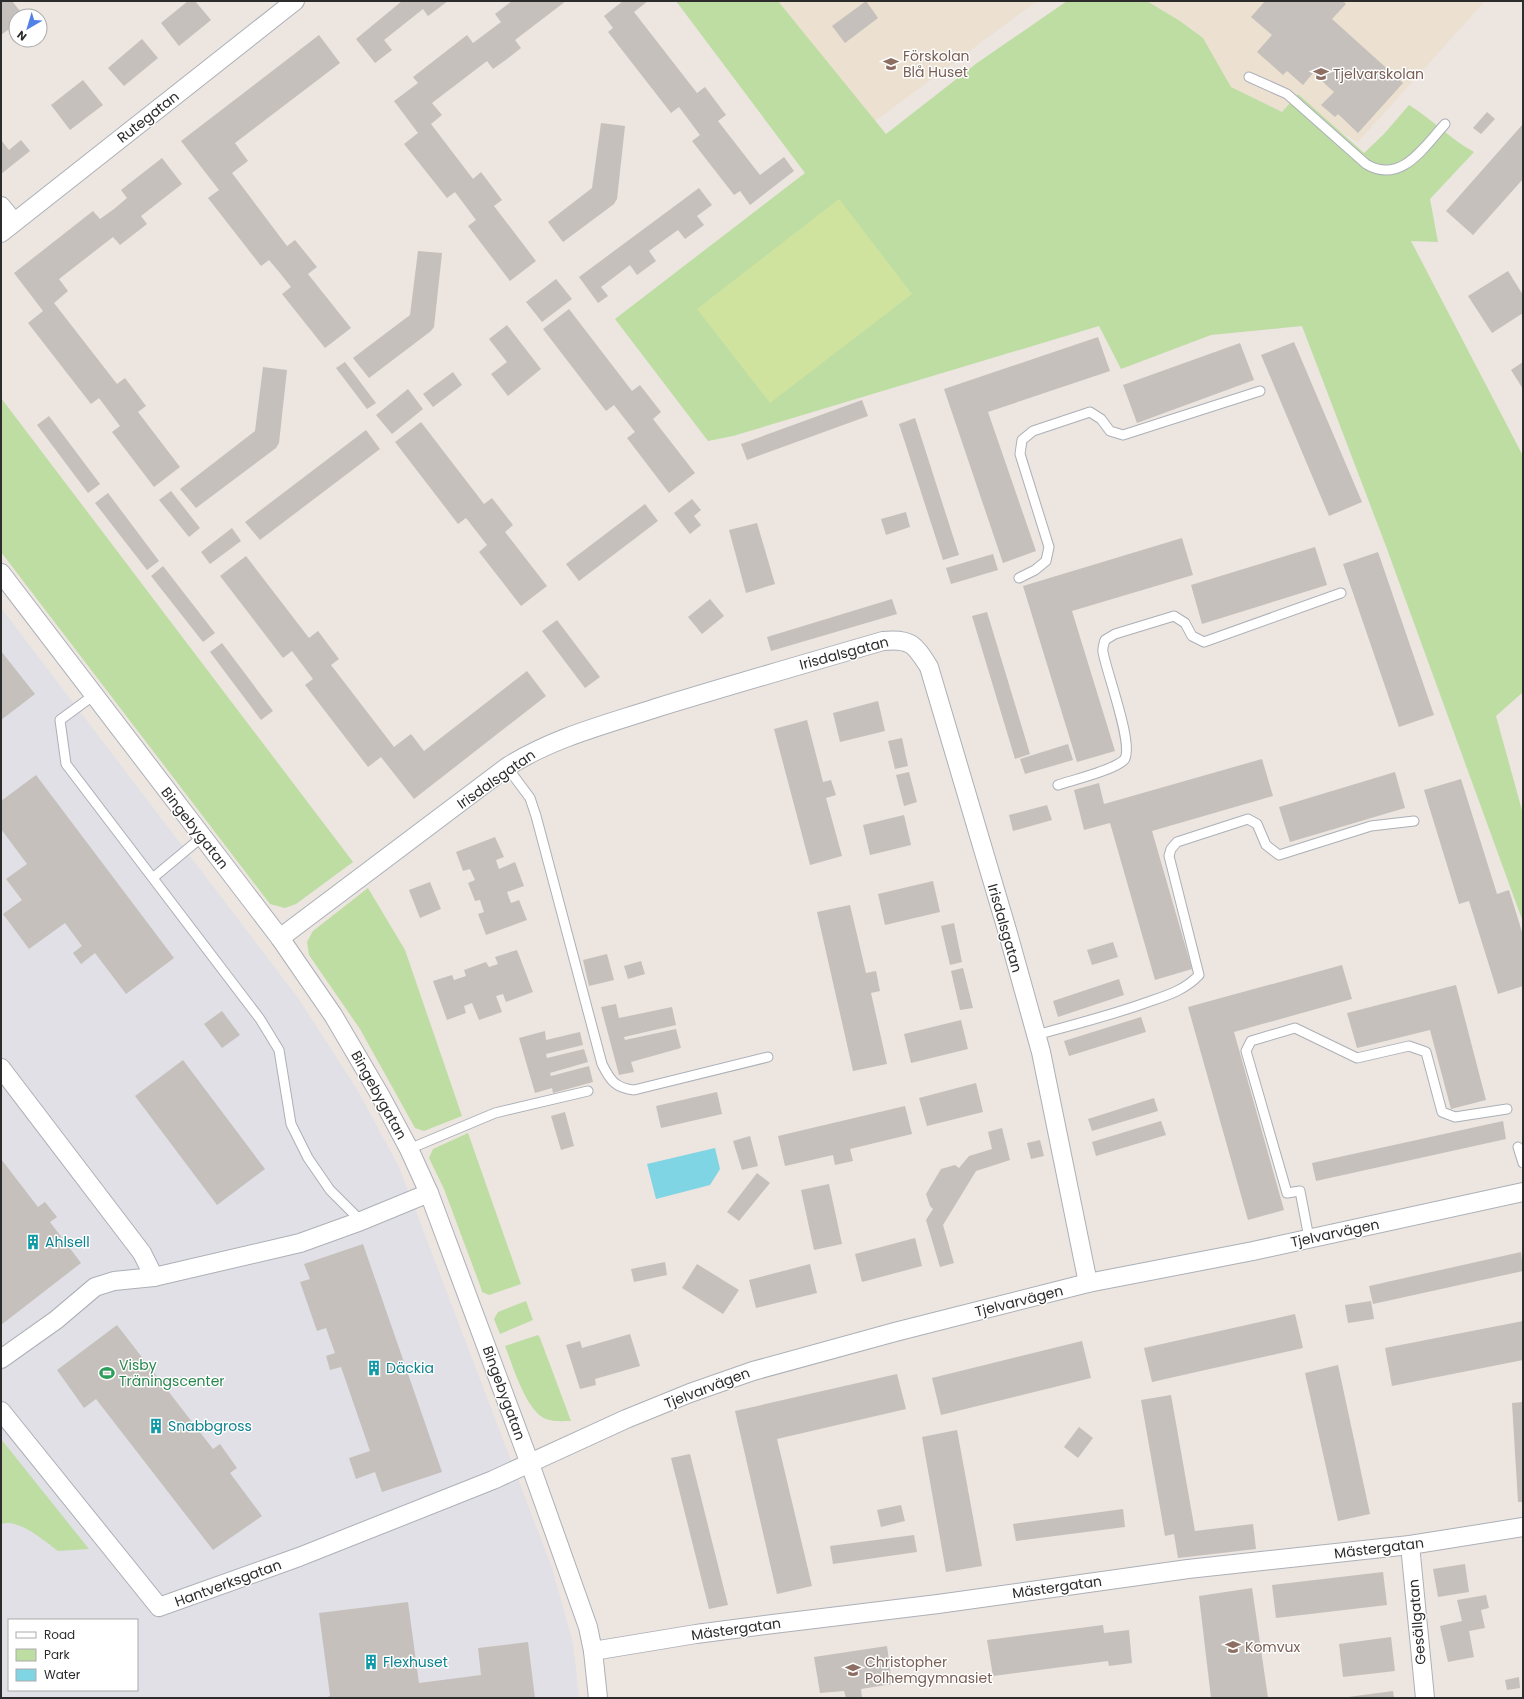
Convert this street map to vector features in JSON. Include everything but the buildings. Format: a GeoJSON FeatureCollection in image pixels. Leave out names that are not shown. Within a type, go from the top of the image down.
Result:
{"type":"FeatureCollection","features":[{"type":"Feature","properties":{"kind":"street","name":"Rutegatan"},"geometry":{"type":"LineString","coordinates":[[8,227],[295,1]]}},
{"type":"Feature","properties":{"kind":"street"},"geometry":{"type":"LineString","coordinates":[[1,206],[8,227]]}},
{"type":"Feature","properties":{"kind":"street","name":"Bingebygatan"},"geometry":{"type":"LineString","coordinates":[[1,573],[280,938],[333,1015],[380,1096],[409,1150],[428,1193],[530,1464],[588,1627],[593,1651],[598,1698]]}},
{"type":"Feature","properties":{"kind":"street","name":"Irisdalsgatan"},"geometry":{"type":"LineString","coordinates":[[280,938],[527,754],[563,738],[713,690],[883,641],[896,640],[908,642],[920,652],[929,668],[1007,930],[1041,1052],[1088,1283]]}},
{"type":"Feature","properties":{"kind":"street"},"geometry":{"type":"LineString","coordinates":[[1,1068],[142,1253],[154,1276]]}},
{"type":"Feature","properties":{"kind":"street","name":"Tjelvarvägen"},"geometry":{"type":"LineString","coordinates":[[530,1464],[626,1419],[690,1393],[753,1370],[1088,1283],[1253,1251],[1523,1192]]}},
{"type":"Feature","properties":{"kind":"street"},"geometry":{"type":"LineString","coordinates":[[1,1359],[56,1320],[96,1287],[114,1281],[154,1276],[300,1243],[360,1222],[428,1193]]}},
{"type":"Feature","properties":{"kind":"street","name":"Hantverksgatan"},"geometry":{"type":"LineString","coordinates":[[1,1411],[159,1608],[299,1557],[530,1464]]}},
{"type":"Feature","properties":{"kind":"street","name":"Mästergatan"},"geometry":{"type":"LineString","coordinates":[[593,1651],[696,1634],[829,1616],[938,1604],[1188,1569],[1410,1545],[1523,1527]]}},
{"type":"Feature","properties":{"kind":"street","name":"Gesällgatan"},"geometry":{"type":"LineString","coordinates":[[1410,1545],[1425,1698]]}},
{"type":"Feature","properties":{"kind":"lane"},"geometry":{"type":"LineString","coordinates":[[1249,77],[1287,94],[1372,168],[1381,170],[1397,169],[1408,162],[1445,124]]}},
{"type":"Feature","properties":{"kind":"lane"},"geometry":{"type":"LineString","coordinates":[[1019,578],[1035,570],[1046,560],[1049,547],[1020,454],[1022,440],[1033,431],[1090,412],[1101,420],[1110,431],[1123,435],[1260,391]]}},
{"type":"Feature","properties":{"kind":"lane"},"geometry":{"type":"LineString","coordinates":[[1058,785],[1116,766],[1125,759],[1128,750],[1120,712],[1102,651],[1105,640],[1115,634],[1174,616],[1185,623],[1192,636],[1204,642],[1341,593]]}},
{"type":"Feature","properties":{"kind":"lane"},"geometry":{"type":"LineString","coordinates":[[94,695],[60,720],[66,764],[154,877],[260,1019],[279,1050],[291,1124],[294,1131],[308,1158],[330,1190],[360,1222]]}},
{"type":"Feature","properties":{"kind":"lane"},"geometry":{"type":"LineString","coordinates":[[507,768],[530,798],[536,816],[602,1064],[610,1080],[623,1089],[634,1090],[768,1057]]}},
{"type":"Feature","properties":{"kind":"lane"},"geometry":{"type":"LineString","coordinates":[[1036,1035],[1116,1013],[1176,992],[1190,985],[1199,975],[1169,856],[1171,849],[1177,842],[1248,819],[1257,824],[1266,845],[1279,855],[1371,826],[1414,821]]}},
{"type":"Feature","properties":{"kind":"lane"},"geometry":{"type":"LineString","coordinates":[[154,877],[202,837]]}},
{"type":"Feature","properties":{"kind":"lane"},"geometry":{"type":"LineString","coordinates":[[1309,1238],[1300,1191],[1287,1193],[1268,1129],[1246,1051],[1251,1041],[1295,1028],[1357,1058],[1409,1046],[1426,1052],[1442,1112],[1455,1117],[1507,1109]]}},
{"type":"Feature","properties":{"kind":"lane"},"geometry":{"type":"LineString","coordinates":[[409,1150],[495,1113],[588,1091]]}},
{"type":"Feature","properties":{"kind":"lane"},"geometry":{"type":"LineString","coordinates":[[1518,1147],[1523,1163]]}},
{"type":"Feature","properties":{"kind":"shaded area","name":"Förskolan Blå Huset"},"geometry":{"type":"Polygon","coordinates":[[[778,1],[1039,1],[875,121],[778,1]]]}},
{"type":"Feature","properties":{"kind":"shaded area","name":"Tjelvarskolan"},"geometry":{"type":"Polygon","coordinates":[[[1147,1],[1485,1],[1358,142],[1341,132],[1298,95],[1282,112],[1231,87],[1203,38],[1180,21],[1147,1]]]}},
{"type":"Feature","properties":{"kind":"shaded area"},"geometry":{"type":"Polygon","coordinates":[[[1,608],[298,998],[358,1091],[399,1167],[552,1568],[573,1643],[579,1698],[1,1698],[1,608]]]}},
{"type":"Feature","properties":{"kind":"green space"},"geometry":{"type":"Polygon","coordinates":[[[676,1],[778,1],[886,134],[977,63],[1067,1],[1147,1],[1180,21],[1203,38],[1231,87],[1282,112],[1298,94],[1364,153],[1384,134],[1409,105],[1465,147],[1474,152],[1430,199],[1438,242],[1411,241],[1523,456],[1523,692],[1496,716],[1523,814],[1523,922],[1387,549],[1302,326],[1211,335],[1121,369],[1099,326],[733,436],[708,441],[615,319],[805,173],[676,1]]]}},
{"type":"Feature","properties":{"kind":"green space"},"geometry":{"type":"Polygon","coordinates":[[[839,199],[912,294],[770,403],[697,309],[839,199]]]}},
{"type":"Feature","properties":{"kind":"green space"},"geometry":{"type":"Polygon","coordinates":[[[1,398],[353,862],[296,904],[285,908],[270,904],[1,552],[1,398]]]}},
{"type":"Feature","properties":{"kind":"green space"},"geometry":{"type":"Polygon","coordinates":[[[368,888],[405,950],[462,1116],[424,1131],[415,1128],[360,1029],[309,955],[307,942],[313,931],[368,888]]]}},
{"type":"Feature","properties":{"kind":"green space"},"geometry":{"type":"Polygon","coordinates":[[[468,1133],[521,1284],[489,1295],[482,1292],[444,1189],[429,1158],[433,1149],[468,1133]]]}},
{"type":"Feature","properties":{"kind":"green space"},"geometry":{"type":"Polygon","coordinates":[[[526,1301],[533,1320],[500,1334],[494,1319],[498,1312],[526,1301]]]}},
{"type":"Feature","properties":{"kind":"green space"},"geometry":{"type":"Polygon","coordinates":[[[538,1335],[571,1421],[549,1420],[539,1414],[526,1398],[512,1365],[505,1346],[538,1335]]]}},
{"type":"Feature","properties":{"kind":"green space"},"geometry":{"type":"Polygon","coordinates":[[[1,1439],[89,1549],[58,1551],[39,1536],[23,1527],[8,1523],[1,1524],[1,1439]]]}},
{"type":"Feature","properties":{"kind":"water"},"geometry":{"type":"Polygon","coordinates":[[[715,1148],[720,1169],[710,1185],[656,1199],[647,1164],[715,1148]]]}},
{"type":"Feature","properties":{"kind":"place","name":"Förskolan Blå Huset"},"geometry":{"type":"Point","coordinates":[891,64]}},
{"type":"Feature","properties":{"kind":"place","name":"Tjelvarskolan"},"geometry":{"type":"Point","coordinates":[1321,74]}},
{"type":"Feature","properties":{"kind":"place","name":"Ahlsell"},"geometry":{"type":"Point","coordinates":[33,1242]}},
{"type":"Feature","properties":{"kind":"place","name":"Däckia"},"geometry":{"type":"Point","coordinates":[374,1368]}},
{"type":"Feature","properties":{"kind":"place","name":"Visby Träningscenter"},"geometry":{"type":"Point","coordinates":[107,1373]}},
{"type":"Feature","properties":{"kind":"place","name":"Snabbgross"},"geometry":{"type":"Point","coordinates":[156,1426]}},
{"type":"Feature","properties":{"kind":"place","name":"Komvux"},"geometry":{"type":"Point","coordinates":[1233,1647]}},
{"type":"Feature","properties":{"kind":"place","name":"Flexhuset"},"geometry":{"type":"Point","coordinates":[371,1662]}},
{"type":"Feature","properties":{"kind":"place","name":"Christopher Polhemgymnasiet"},"geometry":{"type":"Point","coordinates":[853,1670]}}]}
